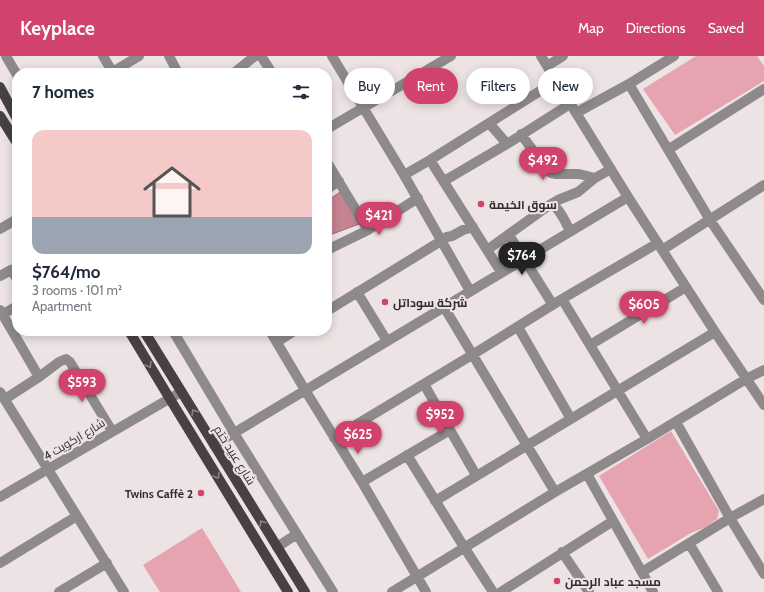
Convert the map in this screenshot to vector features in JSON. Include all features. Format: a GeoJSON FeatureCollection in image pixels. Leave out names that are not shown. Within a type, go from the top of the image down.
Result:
{"type":"FeatureCollection","features":[{"type":"Feature","properties":{"kind":"main road"},"geometry":{"type":"LineString","coordinates":[[0,87],[12,110]]}},
{"type":"Feature","properties":{"kind":"main road"},"geometry":{"type":"LineString","coordinates":[[1,121],[12,136]]}},
{"type":"Feature","properties":{"kind":"main road"},"geometry":{"type":"LineString","coordinates":[[132,336],[288,592]]}},
{"type":"Feature","properties":{"kind":"main road","name":"شارع عبيد ختم"},"geometry":{"type":"LineString","coordinates":[[147,336],[305,592]]}},
{"type":"Feature","properties":{"kind":"street"},"geometry":{"type":"LineString","coordinates":[[6,56],[13,68]]}},
{"type":"Feature","properties":{"kind":"street"},"geometry":{"type":"LineString","coordinates":[[103,56],[109,68]]}},
{"type":"Feature","properties":{"kind":"street"},"geometry":{"type":"LineString","coordinates":[[120,68],[139,56]]}},
{"type":"Feature","properties":{"kind":"street"},"geometry":{"type":"LineString","coordinates":[[169,56],[175,68]]}},
{"type":"Feature","properties":{"kind":"street"},"geometry":{"type":"LineString","coordinates":[[240,68],[255,56]]}},
{"type":"Feature","properties":{"kind":"street"},"geometry":{"type":"LineString","coordinates":[[261,56],[269,68]]}},
{"type":"Feature","properties":{"kind":"street"},"geometry":{"type":"LineString","coordinates":[[332,56],[418,198],[470,291]]}},
{"type":"Feature","properties":{"kind":"street"},"geometry":{"type":"LineString","coordinates":[[332,125],[451,56]]}},
{"type":"Feature","properties":{"kind":"street"},"geometry":{"type":"LineString","coordinates":[[541,56],[547,66],[564,56]]}},
{"type":"Feature","properties":{"kind":"street"},"geometry":{"type":"LineString","coordinates":[[576,113],[629,84],[674,56]]}},
{"type":"Feature","properties":{"kind":"street"},"geometry":{"type":"LineString","coordinates":[[629,84],[710,220],[764,300]]}},
{"type":"Feature","properties":{"kind":"street"},"geometry":{"type":"LineString","coordinates":[[669,149],[764,89]]}},
{"type":"Feature","properties":{"kind":"street"},"geometry":{"type":"LineString","coordinates":[[404,175],[538,92]]}},
{"type":"Feature","properties":{"kind":"street"},"geometry":{"type":"LineString","coordinates":[[444,181],[507,144],[570,104],[715,332],[764,405]]}},
{"type":"Feature","properties":{"kind":"street"},"geometry":{"type":"LineString","coordinates":[[489,123],[507,144]]}},
{"type":"Feature","properties":{"kind":"street"},"geometry":{"type":"LineString","coordinates":[[521,134],[551,174],[579,174],[595,178]]}},
{"type":"Feature","properties":{"kind":"street"},"geometry":{"type":"LineString","coordinates":[[430,160],[501,272]]}},
{"type":"Feature","properties":{"kind":"street"},"geometry":{"type":"LineString","coordinates":[[488,250],[551,204],[578,192],[595,178],[611,169]]}},
{"type":"Feature","properties":{"kind":"street"},"geometry":{"type":"LineString","coordinates":[[332,170],[368,230]]}},
{"type":"Feature","properties":{"kind":"street"},"geometry":{"type":"LineString","coordinates":[[332,186],[339,181]]}},
{"type":"Feature","properties":{"kind":"street"},"geometry":{"type":"LineString","coordinates":[[334,438],[558,302],[710,220],[764,187]]}},
{"type":"Feature","properties":{"kind":"street"},"geometry":{"type":"LineString","coordinates":[[214,445],[628,197]]}},
{"type":"Feature","properties":{"kind":"street"},"geometry":{"type":"LineString","coordinates":[[332,248],[368,230],[418,198]]}},
{"type":"Feature","properties":{"kind":"street"},"geometry":{"type":"LineString","coordinates":[[551,204],[554,205],[562,216],[570,231]]}},
{"type":"Feature","properties":{"kind":"street"},"geometry":{"type":"LineString","coordinates":[[0,229],[12,222]]}},
{"type":"Feature","properties":{"kind":"street"},"geometry":{"type":"LineString","coordinates":[[332,308],[447,237],[473,226]]}},
{"type":"Feature","properties":{"kind":"street"},"geometry":{"type":"LineString","coordinates":[[509,235],[524,258],[590,345],[647,439]]}},
{"type":"Feature","properties":{"kind":"street"},"geometry":{"type":"LineString","coordinates":[[0,276],[11,270],[12,271]]}},
{"type":"Feature","properties":{"kind":"street"},"geometry":{"type":"LineString","coordinates":[[590,345],[686,286]]}},
{"type":"Feature","properties":{"kind":"street"},"geometry":{"type":"LineString","coordinates":[[357,292],[387,341]]}},
{"type":"Feature","properties":{"kind":"street"},"geometry":{"type":"LineString","coordinates":[[444,307],[555,492]]}},
{"type":"Feature","properties":{"kind":"street"},"geometry":{"type":"LineString","coordinates":[[12,308],[1,312],[12,331]]}},
{"type":"Feature","properties":{"kind":"street"},"geometry":{"type":"LineString","coordinates":[[518,327],[571,419]]}},
{"type":"Feature","properties":{"kind":"street"},"geometry":{"type":"LineString","coordinates":[[435,500],[715,332]]}},
{"type":"Feature","properties":{"kind":"street"},"geometry":{"type":"LineString","coordinates":[[15,336],[39,377]]}},
{"type":"Feature","properties":{"kind":"street"},"geometry":{"type":"LineString","coordinates":[[176,336],[234,433],[333,592]]}},
{"type":"Feature","properties":{"kind":"street"},"geometry":{"type":"LineString","coordinates":[[273,336],[362,482],[426,592]]}},
{"type":"Feature","properties":{"kind":"street"},"geometry":{"type":"LineString","coordinates":[[276,342],[286,336]]}},
{"type":"Feature","properties":{"kind":"street"},"geometry":{"type":"LineString","coordinates":[[112,431],[68,360],[59,362],[39,377],[2,396],[124,592]]}},
{"type":"Feature","properties":{"kind":"street"},"geometry":{"type":"LineString","coordinates":[[392,592],[555,492],[676,422],[746,379],[764,370]]}},
{"type":"Feature","properties":{"kind":"street"},"geometry":{"type":"LineString","coordinates":[[424,384],[476,475]]}},
{"type":"Feature","properties":{"kind":"street","name":"شارع اركويت 4"},"geometry":{"type":"LineString","coordinates":[[0,497],[181,392]]}},
{"type":"Feature","properties":{"kind":"street"},"geometry":{"type":"LineString","coordinates":[[676,422],[730,518],[764,573]]}},
{"type":"Feature","properties":{"kind":"street"},"geometry":{"type":"LineString","coordinates":[[362,482],[450,430]]}},
{"type":"Feature","properties":{"kind":"street"},"geometry":{"type":"LineString","coordinates":[[408,455],[493,592]]}},
{"type":"Feature","properties":{"kind":"street"},"geometry":{"type":"LineString","coordinates":[[587,474],[653,592]]}},
{"type":"Feature","properties":{"kind":"street"},"geometry":{"type":"LineString","coordinates":[[642,572],[764,499]]}},
{"type":"Feature","properties":{"kind":"street"},"geometry":{"type":"LineString","coordinates":[[0,563],[77,516]]}},
{"type":"Feature","properties":{"kind":"street"},"geometry":{"type":"LineString","coordinates":[[501,592],[613,521]]}},
{"type":"Feature","properties":{"kind":"street"},"geometry":{"type":"LineString","coordinates":[[276,547],[297,534]]}},
{"type":"Feature","properties":{"kind":"street"},"geometry":{"type":"LineString","coordinates":[[689,543],[718,592]]}},
{"type":"Feature","properties":{"kind":"street"},"geometry":{"type":"LineString","coordinates":[[562,552],[589,592]]}},
{"type":"Feature","properties":{"kind":"street"},"geometry":{"type":"LineString","coordinates":[[58,592],[107,563]]}},
{"type":"Feature","properties":{"kind":"shaded area"},"geometry":{"type":"Polygon","coordinates":[[[696,56],[757,56],[764,66],[764,81],[675,135],[643,89],[696,56]]]}},
{"type":"Feature","properties":{"kind":"shaded area"},"geometry":{"type":"Polygon","coordinates":[[[340,192],[359,224],[332,234],[332,198],[340,192]]]}},
{"type":"Feature","properties":{"kind":"shaded area"},"geometry":{"type":"Polygon","coordinates":[[[671,431],[719,511],[717,519],[706,527],[691,533],[648,559],[599,476],[671,431]]]}},
{"type":"Feature","properties":{"kind":"shaded area"},"geometry":{"type":"Polygon","coordinates":[[[202,528],[241,592],[160,592],[143,565],[202,528]]]}},
{"type":"Feature","properties":{"kind":"place","name":"سوق الخيمة"},"geometry":{"type":"Point","coordinates":[481,204]}},
{"type":"Feature","properties":{"kind":"place","name":"شركة سوداتل"},"geometry":{"type":"Point","coordinates":[385,302]}},
{"type":"Feature","properties":{"kind":"place","name":"Twins Caffè 2"},"geometry":{"type":"Point","coordinates":[201,493]}},
{"type":"Feature","properties":{"kind":"place","name":"مسجد عباد الرحمن"},"geometry":{"type":"Point","coordinates":[557,581]}}]}
